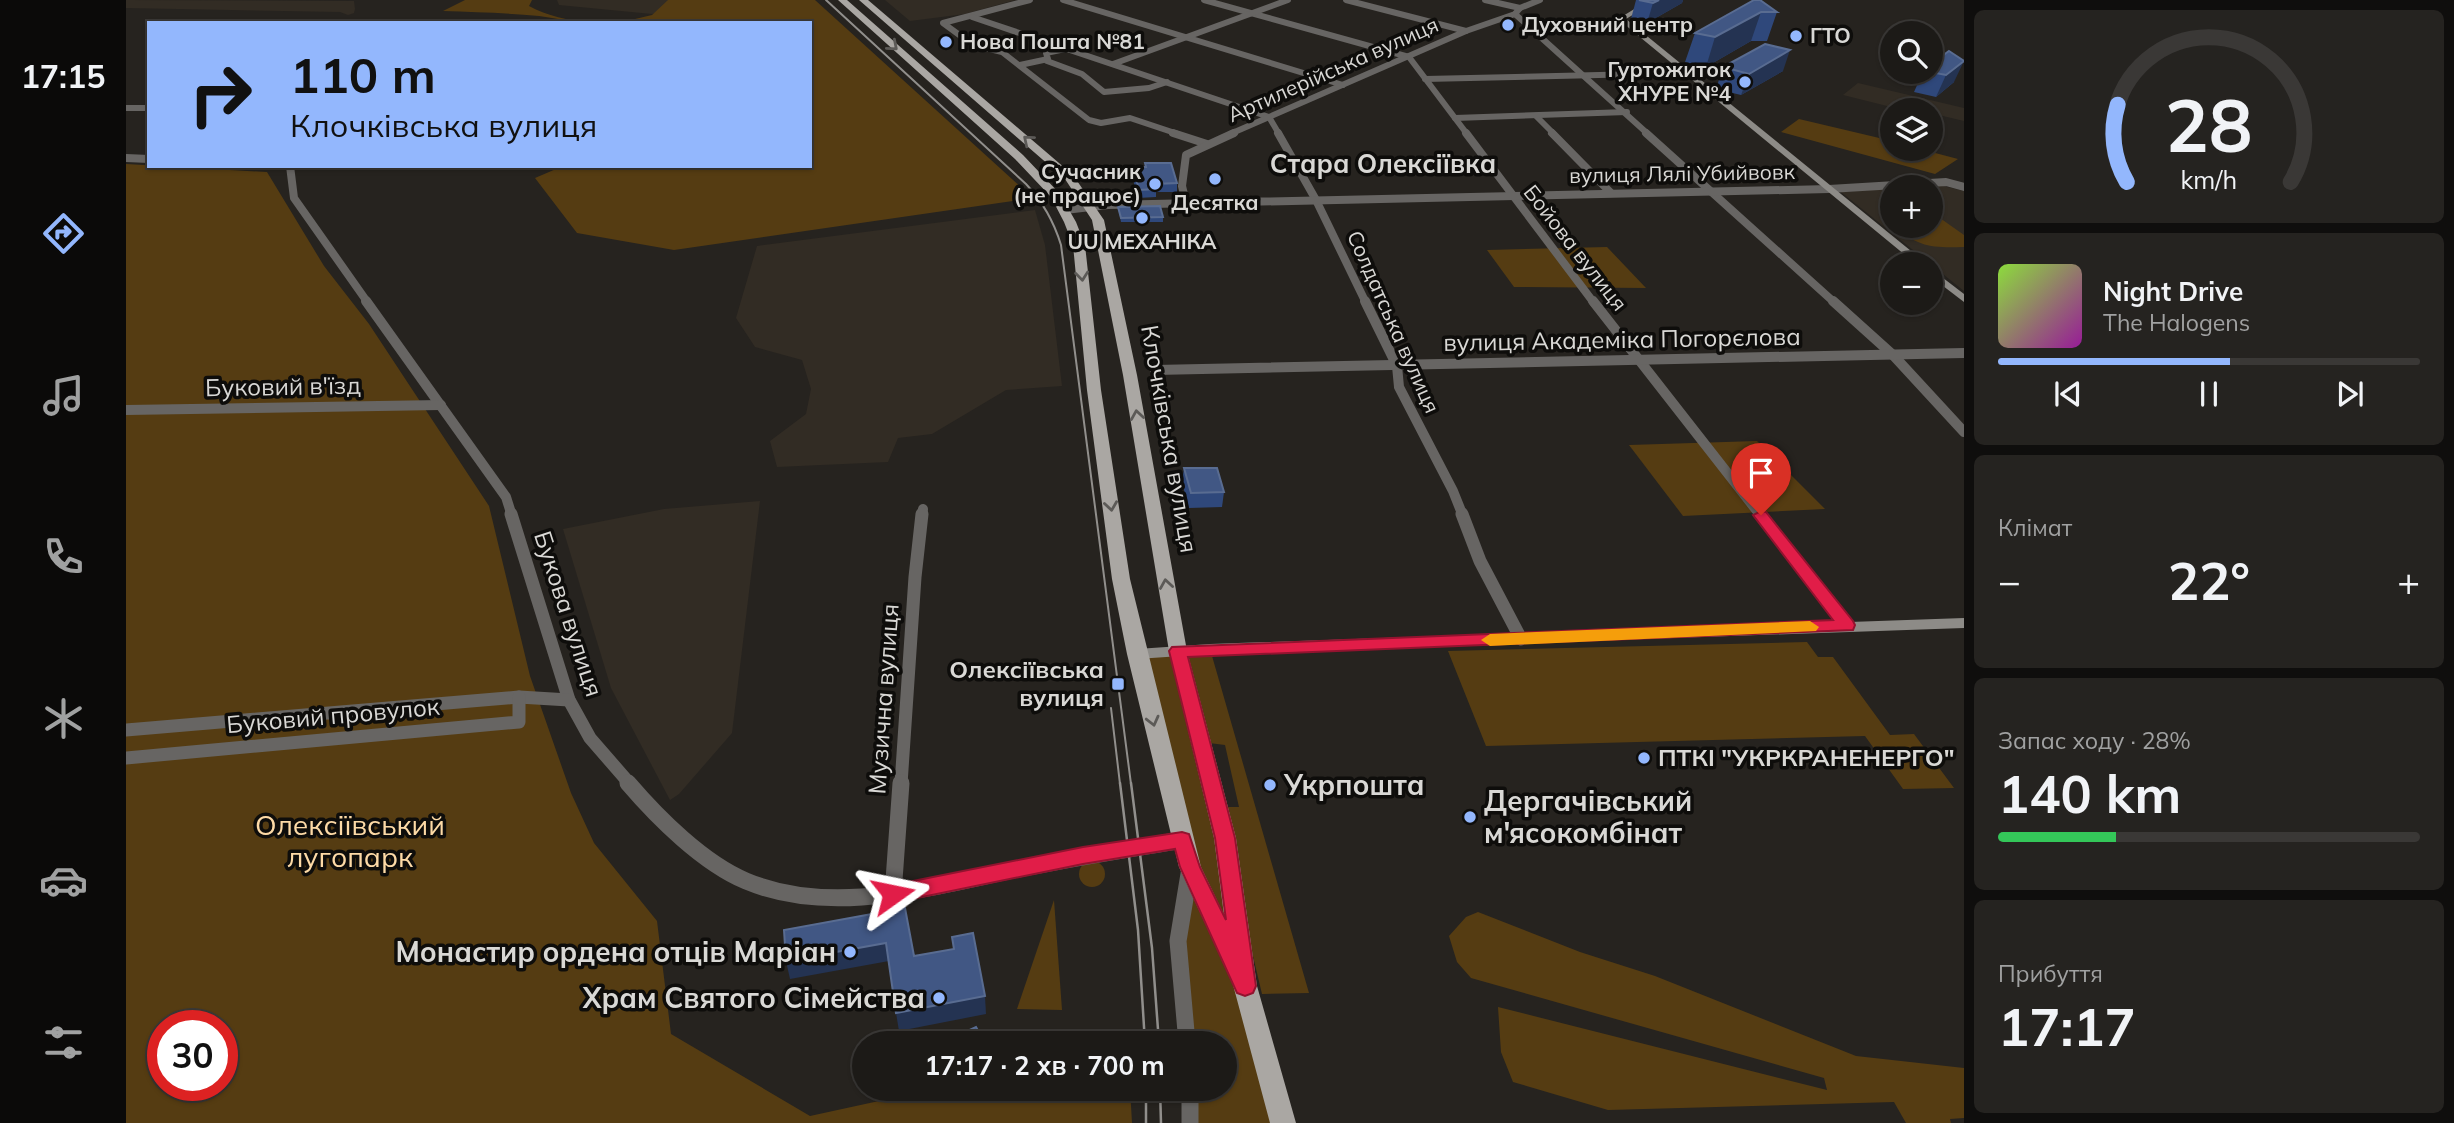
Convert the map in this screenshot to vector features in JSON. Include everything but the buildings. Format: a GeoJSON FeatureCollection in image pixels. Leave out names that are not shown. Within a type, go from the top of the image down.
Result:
{"type":"FeatureCollection","features":[{"type":"Feature","properties":{"kind":"main road","name":"Клочківська вулиця"},"geometry":{"type":"LineString","coordinates":[[842,0],[1019,157],[1065,210],[1079,245],[1094,390],[1121,579],[1137,654],[1190,867],[1245,986]]}},
{"type":"Feature","properties":{"kind":"main road","name":"Клочківська вулиця"},"geometry":{"type":"LineString","coordinates":[[863,0],[1041,150],[1069,177],[1091,207],[1100,226],[1130,375],[1178,651],[1225,838],[1245,986],[1283,1123]]}},
{"type":"Feature","properties":{"kind":"street"},"geometry":{"type":"LineString","coordinates":[[1030,0],[943,23],[973,45],[1002,52],[1090,120],[1101,123],[1130,118],[1207,145]]}},
{"type":"Feature","properties":{"kind":"street"},"geometry":{"type":"LineString","coordinates":[[1063,0],[1343,85]]}},
{"type":"Feature","properties":{"kind":"street"},"geometry":{"type":"LineString","coordinates":[[1204,0],[1409,57]]}},
{"type":"Feature","properties":{"kind":"street"},"geometry":{"type":"LineString","coordinates":[[1114,64],[1288,0]]}},
{"type":"Feature","properties":{"kind":"street"},"geometry":{"type":"LineString","coordinates":[[1346,0],[1466,31]]}},
{"type":"Feature","properties":{"kind":"street"},"geometry":{"type":"LineString","coordinates":[[1485,0],[1517,11],[1710,191],[1893,355],[1964,432]]}},
{"type":"Feature","properties":{"kind":"street","name":"Артилерійська вулиця"},"geometry":{"type":"LineString","coordinates":[[1186,203],[1182,186],[1186,155],[1540,0]]}},
{"type":"Feature","properties":{"kind":"street"},"geometry":{"type":"LineString","coordinates":[[1654,0],[1620,19],[1907,252]]}},
{"type":"Feature","properties":{"kind":"street"},"geometry":{"type":"LineString","coordinates":[[972,16],[1269,117]]}},
{"type":"Feature","properties":{"kind":"street"},"geometry":{"type":"LineString","coordinates":[[1047,61],[1046,53],[1068,49]]}},
{"type":"Feature","properties":{"kind":"street","name":"Бойова вулиця"},"geometry":{"type":"LineString","coordinates":[[1409,57],[1512,196],[1847,625]]}},
{"type":"Feature","properties":{"kind":"street"},"geometry":{"type":"LineString","coordinates":[[1020,65],[1047,61],[1082,74],[1104,92],[1149,88],[1167,82]]}},
{"type":"Feature","properties":{"kind":"street"},"geometry":{"type":"LineString","coordinates":[[1425,79],[1685,73]]}},
{"type":"Feature","properties":{"kind":"street"},"geometry":{"type":"LineString","coordinates":[[126,108],[147,108]]}},
{"type":"Feature","properties":{"kind":"street"},"geometry":{"type":"LineString","coordinates":[[1455,118],[1627,112]]}},
{"type":"Feature","properties":{"kind":"street"},"geometry":{"type":"LineString","coordinates":[[1536,116],[1611,193]]}},
{"type":"Feature","properties":{"kind":"street","name":"Солдатська вулиця"},"geometry":{"type":"LineString","coordinates":[[1269,117],[1316,200],[1397,366],[1399,387],[1453,491],[1480,561],[1521,639]]}},
{"type":"Feature","properties":{"kind":"street"},"geometry":{"type":"LineString","coordinates":[[126,158],[147,159]]}},
{"type":"Feature","properties":{"kind":"street","name":"Букова вулиця"},"geometry":{"type":"LineString","coordinates":[[290,168],[294,198],[298,205],[506,497],[569,700],[590,738],[650,808],[704,855],[746,881],[798,895],[893,894],[1083,856],[1182,840]]}},
{"type":"Feature","properties":{"kind":"street","name":"вулиця Лялі Убийвовк"},"geometry":{"type":"LineString","coordinates":[[1065,210],[1186,203],[1829,189],[1946,182],[1964,187]]}},
{"type":"Feature","properties":{"kind":"street"},"geometry":{"type":"LineString","coordinates":[[1943,282],[1964,299]]}},
{"type":"Feature","properties":{"kind":"street","name":"вулиця Академіка Погорєлова"},"geometry":{"type":"LineString","coordinates":[[1155,370],[1964,354]]}},
{"type":"Feature","properties":{"kind":"street","name":"Буковий в'їзд"},"geometry":{"type":"LineString","coordinates":[[126,410],[441,405]]}},
{"type":"Feature","properties":{"kind":"street","name":"Музична вулиця"},"geometry":{"type":"LineString","coordinates":[[893,894],[916,564],[923,509]]}},
{"type":"Feature","properties":{"kind":"street"},"geometry":{"type":"LineString","coordinates":[[1137,654],[1847,625],[1964,623]]}},
{"type":"Feature","properties":{"kind":"street","name":"Буковий провулок"},"geometry":{"type":"LineString","coordinates":[[126,730],[519,697],[569,700]]}},
{"type":"Feature","properties":{"kind":"street","name":"Буковий провулок"},"geometry":{"type":"LineString","coordinates":[[126,758],[519,722],[519,697]]}},
{"type":"Feature","properties":{"kind":"street","name":"Клочківська вулиця"},"geometry":{"type":"LineString","coordinates":[[1186,1031],[1178,941],[1190,867]]}},
{"type":"Feature","properties":{"kind":"street"},"geometry":{"type":"LineString","coordinates":[[1190,1101],[1190,1123]]}},
{"type":"Feature","properties":{"kind":"shaded area"},"geometry":{"type":"Polygon","coordinates":[[[126,0],[354,1],[355,9],[354,13],[348,15],[340,12],[126,8],[126,0]]]}},
{"type":"Feature","properties":{"kind":"shaded area"},"geometry":{"type":"Polygon","coordinates":[[[557,0],[669,0],[665,12],[652,14],[559,5],[557,0]]]}},
{"type":"Feature","properties":{"kind":"shaded area"},"geometry":{"type":"Polygon","coordinates":[[[885,0],[1015,0],[965,14],[910,21],[885,0]]]}},
{"type":"Feature","properties":{"kind":"shaded area"},"geometry":{"type":"Polygon","coordinates":[[[1858,83],[1922,98],[1880,98],[1880,104],[1843,95],[1858,83]]]}},
{"type":"Feature","properties":{"kind":"shaded area"},"geometry":{"type":"Polygon","coordinates":[[[1943,103],[1964,108],[1964,121],[1943,116],[1943,103]]]}},
{"type":"Feature","properties":{"kind":"shaded area"},"geometry":{"type":"Polygon","coordinates":[[[1943,186],[1964,191],[1964,291],[1943,274],[1943,252],[1916,252],[1898,238],[1943,238],[1943,186]]]}},
{"type":"Feature","properties":{"kind":"shaded area"},"geometry":{"type":"Polygon","coordinates":[[[1880,189],[1880,223],[1841,192],[1880,189]]]}},
{"type":"Feature","properties":{"kind":"shaded area"},"geometry":{"type":"Polygon","coordinates":[[[1035,210],[1045,245],[1062,386],[1006,390],[932,434],[898,438],[888,462],[777,467],[770,441],[806,414],[811,389],[802,360],[755,347],[736,318],[757,246],[1035,210]]]}},
{"type":"Feature","properties":{"kind":"shaded area"},"geometry":{"type":"Polygon","coordinates":[[[760,501],[732,733],[679,794],[670,800],[611,688],[563,529],[664,509],[760,501]]]}},
{"type":"Feature","properties":{"kind":"green space"},"geometry":{"type":"Polygon","coordinates":[[[465,0],[532,0],[529,6],[578,21],[527,15],[443,11],[465,0]]]}},
{"type":"Feature","properties":{"kind":"green space"},"geometry":{"type":"Polygon","coordinates":[[[668,0],[815,0],[1033,198],[674,250],[577,233],[535,178],[558,168],[812,168],[812,21],[626,21],[652,15],[668,0]]]}},
{"type":"Feature","properties":{"kind":"green space"},"geometry":{"type":"Polygon","coordinates":[[[1799,119],[1880,138],[1880,159],[1781,132],[1799,119]]]}},
{"type":"Feature","properties":{"kind":"green space"},"geometry":{"type":"Polygon","coordinates":[[[1943,155],[1958,159],[1935,174],[1887,161],[1943,161],[1943,155]]]}},
{"type":"Feature","properties":{"kind":"green space","name":"Олексіївський лугопарк"},"geometry":{"type":"Polygon","coordinates":[[[126,164],[147,165],[147,168],[267,172],[324,266],[369,324],[489,506],[530,676],[571,793],[594,843],[657,921],[671,1034],[810,1116],[879,1101],[1131,1101],[1132,1123],[126,1123],[126,164]]]}},
{"type":"Feature","properties":{"kind":"green space"},"geometry":{"type":"Polygon","coordinates":[[[1943,220],[1964,235],[1964,247],[1943,247],[1910,238],[1943,238],[1943,220]]]}},
{"type":"Feature","properties":{"kind":"green space"},"geometry":{"type":"Polygon","coordinates":[[[1607,247],[1646,288],[1514,287],[1487,250],[1607,247]]]}},
{"type":"Feature","properties":{"kind":"green space"},"geometry":{"type":"Polygon","coordinates":[[[1757,441],[1825,509],[1683,516],[1629,445],[1757,441]]]}},
{"type":"Feature","properties":{"kind":"green space"},"geometry":{"type":"Polygon","coordinates":[[[1807,642],[1818,657],[1833,657],[1890,735],[1914,734],[1954,788],[1903,789],[1865,736],[1486,746],[1448,651],[1807,642]]]}},
{"type":"Feature","properties":{"kind":"green space"},"geometry":{"type":"Polygon","coordinates":[[[1210,649],[1309,993],[1262,994],[1228,851],[1283,1123],[1190,1123],[1190,1101],[1237,1101],[1237,1031],[1189,1031],[1182,840],[1137,654],[1210,649]],[[1201,742],[1217,807],[1239,807],[1225,745],[1201,742]]]}},
{"type":"Feature","properties":{"kind":"green space"},"geometry":{"type":"Polygon","coordinates":[[[1092,861],[1101,865],[1105,874],[1101,883],[1092,887],[1083,883],[1079,874],[1083,865],[1092,861]]]}},
{"type":"Feature","properties":{"kind":"green space"},"geometry":{"type":"Polygon","coordinates":[[[1054,900],[1062,1010],[1017,1009],[1054,900]]]}},
{"type":"Feature","properties":{"kind":"green space"},"geometry":{"type":"Polygon","coordinates":[[[1478,912],[1580,952],[1655,976],[1856,1056],[1964,1068],[1964,1118],[1950,1119],[1951,1123],[1906,1123],[1894,1102],[1608,1110],[1513,1082],[1501,1052],[1498,1007],[1827,1090],[1824,1078],[1471,978],[1457,962],[1449,936],[1466,917],[1478,912]]]}},
{"type":"Feature","properties":{"kind":"tram line"},"geometry":{"type":"LineString","coordinates":[[826,0],[1026,184],[1043,205],[1058,237],[1131,784]]}},
{"type":"Feature","properties":{"kind":"tram line"},"geometry":{"type":"LineString","coordinates":[[1111,708],[1120,784]]}},
{"type":"Feature","properties":{"kind":"tram line"},"geometry":{"type":"LineString","coordinates":[[1120,783],[1138,930],[1144,1031]]}},
{"type":"Feature","properties":{"kind":"tram line"},"geometry":{"type":"LineString","coordinates":[[1131,783],[1152,948],[1158,1031]]}},
{"type":"Feature","properties":{"kind":"tram line"},"geometry":{"type":"LineString","coordinates":[[1146,1101],[1146,1123]]}},
{"type":"Feature","properties":{"kind":"tram line"},"geometry":{"type":"LineString","coordinates":[[1160,1101],[1161,1123]]}},
{"type":"Feature","properties":{"kind":"slow traffic"},"geometry":{"type":"LineString","coordinates":[[1490,640],[1810,627]]}},
{"type":"Feature","properties":{"kind":"place","name":"Духовний центр"},"geometry":{"type":"Point","coordinates":[1508,25]}},
{"type":"Feature","properties":{"kind":"place","name":"ГТО"},"geometry":{"type":"Point","coordinates":[1796,36]}},
{"type":"Feature","properties":{"kind":"place","name":"Нова Пошта №81"},"geometry":{"type":"Point","coordinates":[946,42]}},
{"type":"Feature","properties":{"kind":"place","name":"Гуртожиток ХНУРЕ №4"},"geometry":{"type":"Point","coordinates":[1745,82]}},
{"type":"Feature","properties":{"kind":"place","name":"Десятка"},"geometry":{"type":"Point","coordinates":[1215,179]}},
{"type":"Feature","properties":{"kind":"place","name":"Сучасник (не працює)"},"geometry":{"type":"Point","coordinates":[1155,184]}},
{"type":"Feature","properties":{"kind":"place","name":"UU МЕХАНІКА"},"geometry":{"type":"Point","coordinates":[1142,218]}},
{"type":"Feature","properties":{"kind":"place","name":"Олексіївська вулиця"},"geometry":{"type":"Point","coordinates":[1118,684]}},
{"type":"Feature","properties":{"kind":"place","name":"ПТКІ \"УКРКРАНЕНЕРГО\""},"geometry":{"type":"Point","coordinates":[1644,758]}},
{"type":"Feature","properties":{"kind":"place","name":"Укрпошта"},"geometry":{"type":"Point","coordinates":[1270,785]}},
{"type":"Feature","properties":{"kind":"place","name":"Дергачівський м'ясокомбінат"},"geometry":{"type":"Point","coordinates":[1470,817]}},
{"type":"Feature","properties":{"kind":"place","name":"Монастир ордена отців Маріан"},"geometry":{"type":"Point","coordinates":[850,952]}},
{"type":"Feature","properties":{"kind":"place","name":"Храм Святого Сімейства"},"geometry":{"type":"Point","coordinates":[939,998]}},
{"type":"Feature","properties":{"kind":"district","name":"Стара Олексіївка"},"geometry":{"type":"Point","coordinates":[1383,164]}},
{"type":"Feature","properties":{"kind":"route"},"geometry":{"type":"LineString","coordinates":[[893,894],[1083,856],[1182,840],[1190,867],[1245,986],[1225,838],[1178,651],[1847,625],[1761,515]]}}]}
